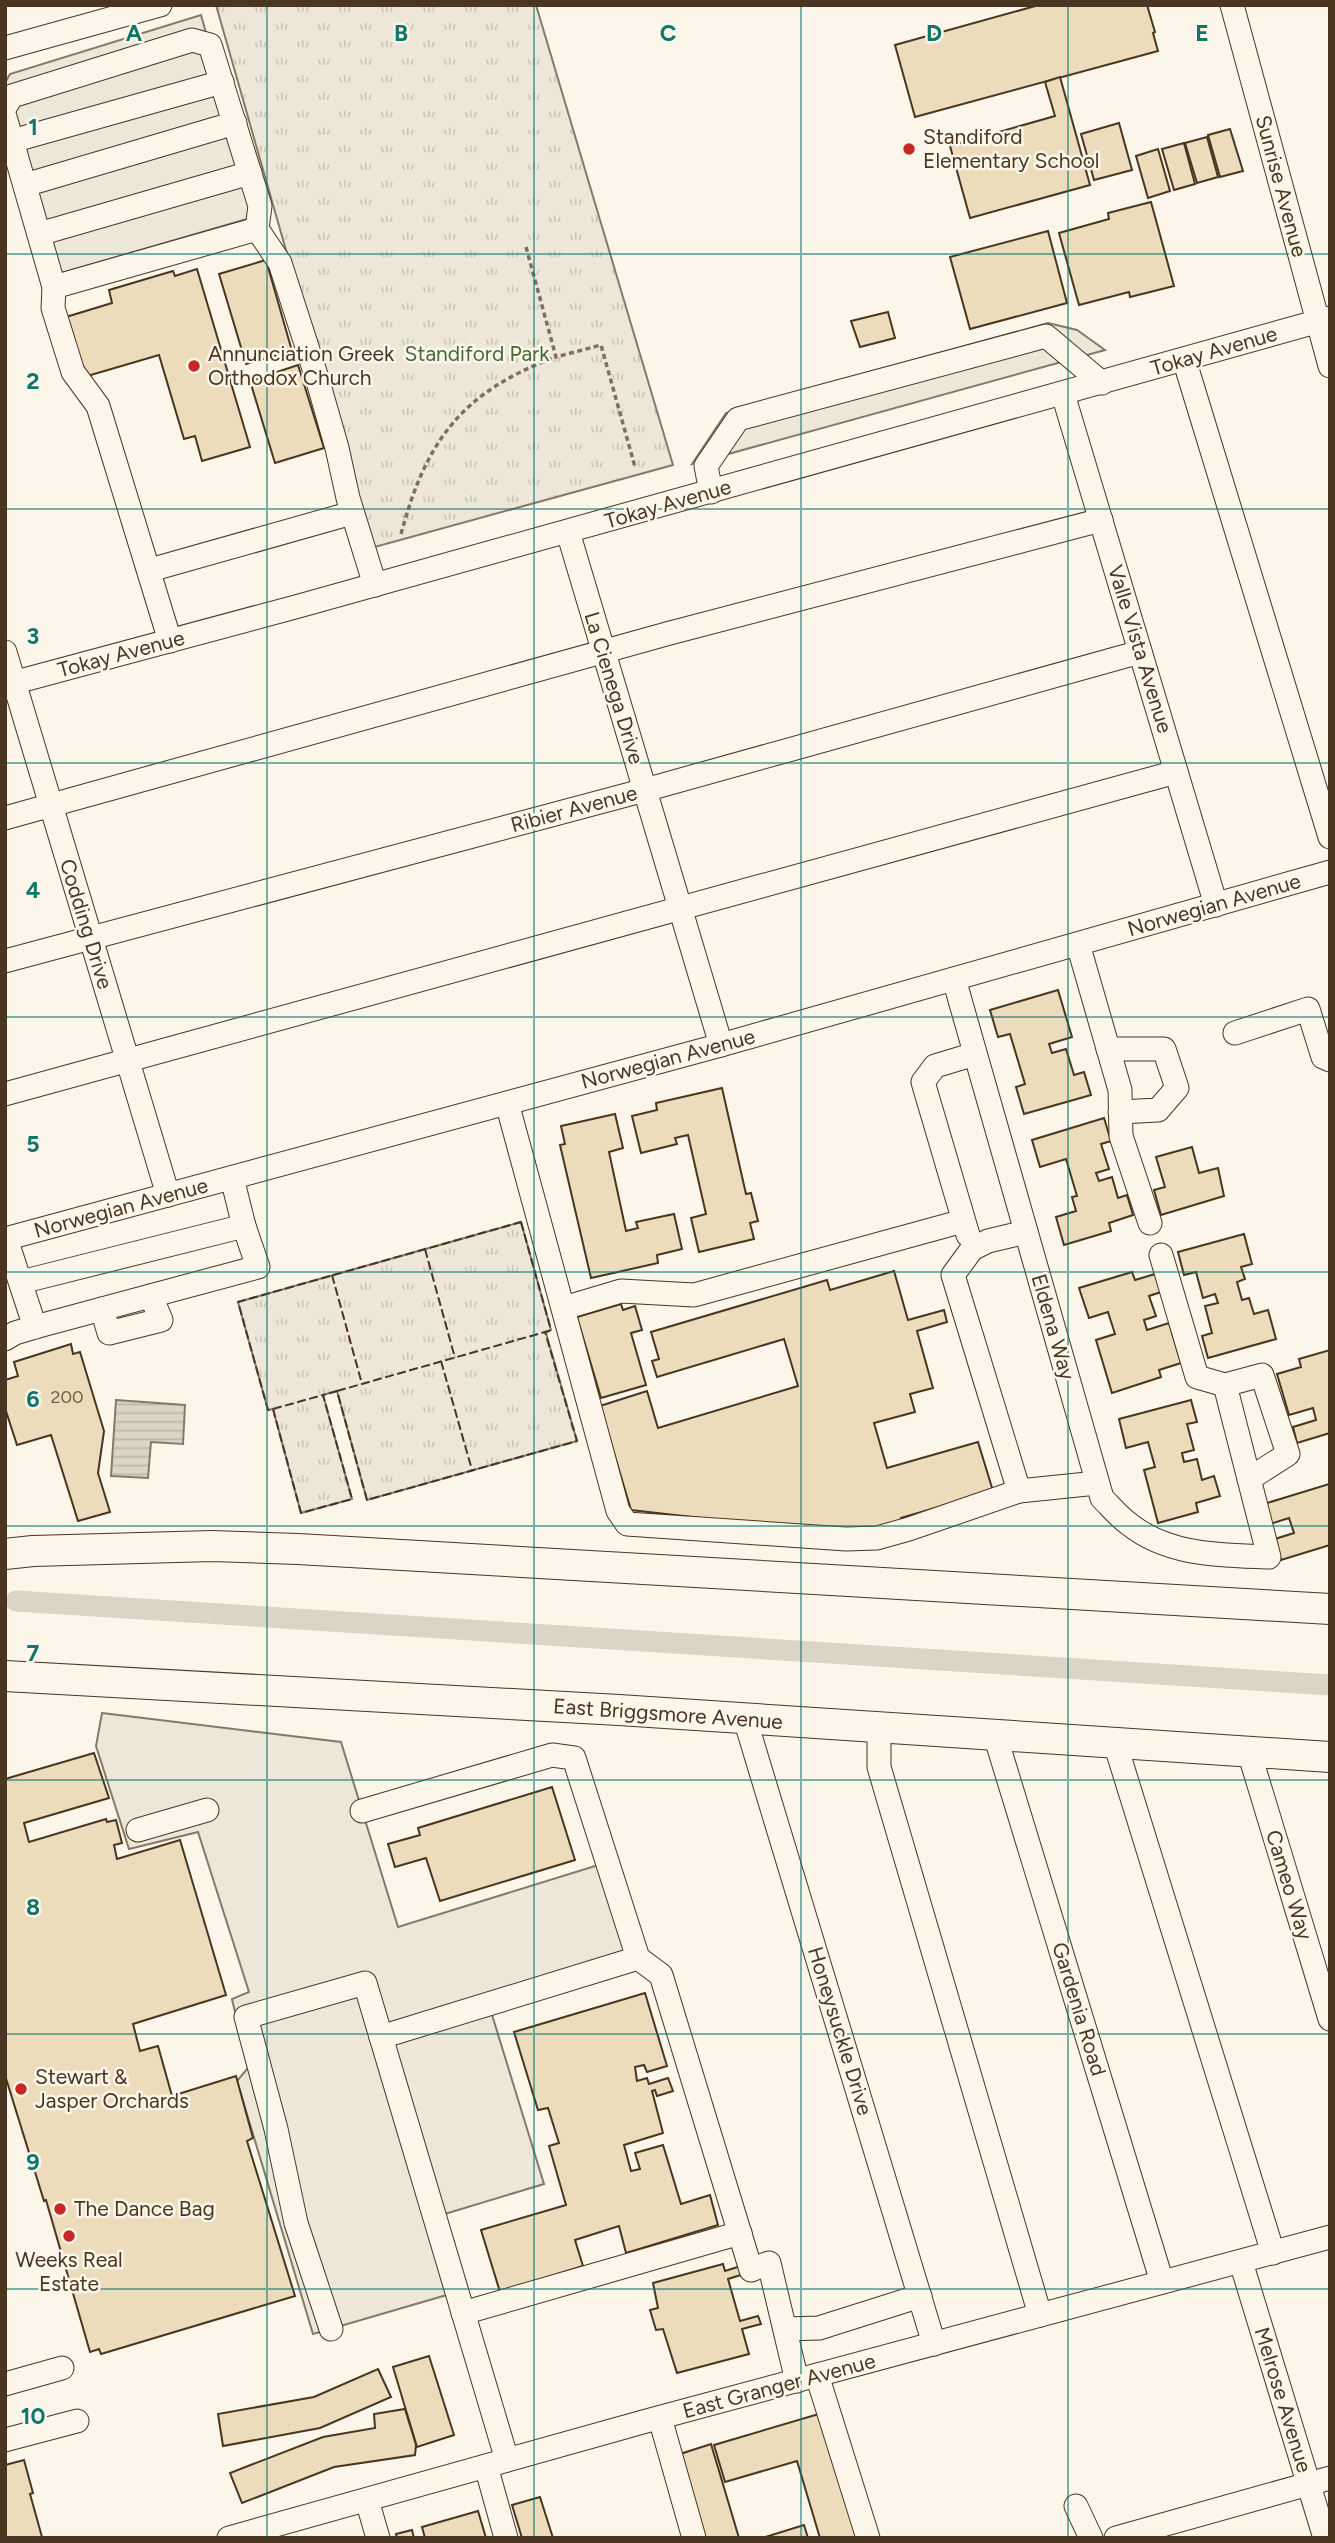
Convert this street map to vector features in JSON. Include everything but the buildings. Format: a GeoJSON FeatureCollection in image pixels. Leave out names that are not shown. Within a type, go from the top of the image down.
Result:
{"type":"FeatureCollection","features":[{"type":"Feature","properties":{"kind":"main road"},"geometry":{"type":"LineString","coordinates":[[5,1554],[33,1550],[212,1546],[298,1549],[1330,1609]]}},
{"type":"Feature","properties":{"kind":"main road","name":"East Briggsmore Avenue"},"geometry":{"type":"LineString","coordinates":[[5,1676],[879,1727],[1330,1757]]}},
{"type":"Feature","properties":{"kind":"street"},"geometry":{"type":"LineString","coordinates":[[5,48],[160,5]]}},
{"type":"Feature","properties":{"kind":"street","name":"Sunrise Avenue"},"geometry":{"type":"LineString","coordinates":[[1232,5],[1324,320],[1330,366]]}},
{"type":"Feature","properties":{"kind":"street"},"geometry":{"type":"LineString","coordinates":[[5,107],[12,96],[192,40],[210,45],[260,206],[257,229],[280,263],[317,377],[352,513],[375,585]]}},
{"type":"Feature","properties":{"kind":"street"},"geometry":{"type":"LineString","coordinates":[[12,141],[222,82]]}},
{"type":"Feature","properties":{"kind":"street"},"geometry":{"type":"LineString","coordinates":[[5,117],[54,286],[53,308],[73,372],[98,406],[170,641]]}},
{"type":"Feature","properties":{"kind":"street"},"geometry":{"type":"LineString","coordinates":[[25,185],[235,124]]}},
{"type":"Feature","properties":{"kind":"street"},"geometry":{"type":"LineString","coordinates":[[39,234],[250,173]]}},
{"type":"Feature","properties":{"kind":"street"},"geometry":{"type":"LineString","coordinates":[[54,286],[257,229]]}},
{"type":"Feature","properties":{"kind":"street","name":"Tokay Avenue"},"geometry":{"type":"LineString","coordinates":[[10,684],[568,532],[1324,320]]}},
{"type":"Feature","properties":{"kind":"street"},"geometry":{"type":"LineString","coordinates":[[711,492],[706,466],[738,419],[1046,336],[1102,383]]}},
{"type":"Feature","properties":{"kind":"street"},"geometry":{"type":"LineString","coordinates":[[1184,359],[1330,837]]}},
{"type":"Feature","properties":{"kind":"street","name":"Valle Vista Avenue"},"geometry":{"type":"LineString","coordinates":[[1063,394],[1216,905]]}},
{"type":"Feature","properties":{"kind":"street"},"geometry":{"type":"LineString","coordinates":[[150,570],[352,513]]}},
{"type":"Feature","properties":{"kind":"street"},"geometry":{"type":"LineString","coordinates":[[5,818],[604,652],[1101,520]]}},
{"type":"Feature","properties":{"kind":"street","name":"La Cienega Drive"},"geometry":{"type":"LineString","coordinates":[[568,532],[721,1045]]}},
{"type":"Feature","properties":{"kind":"street","name":"Codding Drive"},"geometry":{"type":"LineString","coordinates":[[5,652],[10,684],[51,805],[168,1195]]}},
{"type":"Feature","properties":{"kind":"street","name":"Ribier Avenue"},"geometry":{"type":"LineString","coordinates":[[5,961],[645,790],[1140,652]]}},
{"type":"Feature","properties":{"kind":"street"},"geometry":{"type":"LineString","coordinates":[[5,1094],[1176,772]]}},
{"type":"Feature","properties":{"kind":"street","name":"Norwegian Avenue"},"geometry":{"type":"LineString","coordinates":[[5,1239],[721,1045],[1330,872]]}},
{"type":"Feature","properties":{"kind":"street"},"geometry":{"type":"LineString","coordinates":[[1078,944],[1120,1101],[1121,1136],[1150,1223]]}},
{"type":"Feature","properties":{"kind":"street","name":"Eldena Way"},"geometry":{"type":"LineString","coordinates":[[954,979],[1102,1498],[1129,1524],[1159,1541],[1189,1552],[1269,1557],[1249,1479]]}},
{"type":"Feature","properties":{"kind":"street"},"geometry":{"type":"LineString","coordinates":[[1235,1033],[1308,1009],[1323,1057],[1330,1060]]}},
{"type":"Feature","properties":{"kind":"street"},"geometry":{"type":"LineString","coordinates":[[1108,1049],[1164,1049],[1177,1088],[1157,1110],[1120,1101]]}},
{"type":"Feature","properties":{"kind":"street"},"geometry":{"type":"LineString","coordinates":[[972,1249],[923,1083],[935,1066],[975,1054]]}},
{"type":"Feature","properties":{"kind":"street"},"geometry":{"type":"LineString","coordinates":[[507,1103],[618,1511],[627,1524],[846,1539],[877,1538],[909,1530],[1019,1491],[1097,1482]]}},
{"type":"Feature","properties":{"kind":"street"},"geometry":{"type":"LineString","coordinates":[[5,1339],[15,1333],[102,1309],[109,1333],[161,1320],[151,1296],[258,1267],[232,1178]]}},
{"type":"Feature","properties":{"kind":"street"},"geometry":{"type":"LineString","coordinates":[[564,1308],[621,1291],[694,1295],[964,1221]]}},
{"type":"Feature","properties":{"kind":"street"},"geometry":{"type":"LineString","coordinates":[[21,1282],[244,1226]]}},
{"type":"Feature","properties":{"kind":"street"},"geometry":{"type":"LineString","coordinates":[[1019,1491],[953,1275],[972,1249],[988,1241],[1026,1232]]}},
{"type":"Feature","properties":{"kind":"street"},"geometry":{"type":"LineString","coordinates":[[5,1239],[35,1327]]}},
{"type":"Feature","properties":{"kind":"street"},"geometry":{"type":"LineString","coordinates":[[1161,1255],[1197,1377],[1225,1385],[1262,1375],[1288,1454],[1249,1479],[1225,1385]]}},
{"type":"Feature","properties":{"kind":"street","name":"Honeysuckle Drive"},"geometry":{"type":"LineString","coordinates":[[746,1719],[934,2344]]}},
{"type":"Feature","properties":{"kind":"street"},"geometry":{"type":"LineString","coordinates":[[879,1727],[879,1767],[1040,2315]]}},
{"type":"Feature","properties":{"kind":"street","name":"Gardenia Road"},"geometry":{"type":"LineString","coordinates":[[995,1735],[1162,2282]]}},
{"type":"Feature","properties":{"kind":"street"},"geometry":{"type":"LineString","coordinates":[[1115,1743],[1273,2253]]}},
{"type":"Feature","properties":{"kind":"street","name":"Cameo Way"},"geometry":{"type":"LineString","coordinates":[[1249,1752],[1330,2019]]}},
{"type":"Feature","properties":{"kind":"street"},"geometry":{"type":"LineString","coordinates":[[362,1811],[552,1755],[574,1758],[638,1958],[661,1975],[751,2270],[769,2263],[785,2329],[807,2378],[868,2538]]}},
{"type":"Feature","properties":{"kind":"street"},"geometry":{"type":"LineString","coordinates":[[138,1830],[208,1810]]}},
{"type":"Feature","properties":{"kind":"street"},"geometry":{"type":"LineString","coordinates":[[381,2037],[638,1958]]}},
{"type":"Feature","properties":{"kind":"street"},"geometry":{"type":"LineString","coordinates":[[331,2329],[296,2223],[279,2140],[246,2017],[365,1983],[463,2313],[496,2463],[506,2538]]}},
{"type":"Feature","properties":{"kind":"street"},"geometry":{"type":"LineString","coordinates":[[463,2313],[740,2233]]}},
{"type":"Feature","properties":{"kind":"street","name":"East Granger Avenue"},"geometry":{"type":"LineString","coordinates":[[229,2538],[269,2532],[367,2500],[496,2463],[1330,2237]]}},
{"type":"Feature","properties":{"kind":"street","name":"Melrose Avenue"},"geometry":{"type":"LineString","coordinates":[[1241,2262],[1319,2481],[1325,2538]]}},
{"type":"Feature","properties":{"kind":"street"},"geometry":{"type":"LineString","coordinates":[[785,2329],[819,2328],[920,2296]]}},
{"type":"Feature","properties":{"kind":"street"},"geometry":{"type":"LineString","coordinates":[[5,2384],[62,2368]]}},
{"type":"Feature","properties":{"kind":"street"},"geometry":{"type":"LineString","coordinates":[[660,2418],[694,2538]]}},
{"type":"Feature","properties":{"kind":"street"},"geometry":{"type":"LineString","coordinates":[[5,2440],[77,2421]]}},
{"type":"Feature","properties":{"kind":"street"},"geometry":{"type":"LineString","coordinates":[[1116,2538],[1319,2481]]}},
{"type":"Feature","properties":{"kind":"street"},"geometry":{"type":"LineString","coordinates":[[367,2500],[377,2538]]}},
{"type":"Feature","properties":{"kind":"street"},"geometry":{"type":"LineString","coordinates":[[1076,2506],[1091,2538]]}},
{"type":"Feature","properties":{"kind":"path"},"geometry":{"type":"LineString","coordinates":[[526,247],[556,357]]}},
{"type":"Feature","properties":{"kind":"path"},"geometry":{"type":"LineString","coordinates":[[401,534],[410,501],[426,461],[453,420],[489,390],[533,365],[556,357],[601,345],[635,467]]}},
{"type":"Feature","properties":{"kind":"green space","name":"Standiford Park"},"geometry":{"type":"Polygon","coordinates":[[[216,5],[536,5],[673,465],[371,548],[216,5]]]}},
{"type":"Feature","properties":{"kind":"green space"},"geometry":{"type":"Polygon","coordinates":[[[521,1222],[551,1330],[546,1333],[577,1441],[367,1500],[337,1391],[323,1395],[352,1499],[301,1513],[273,1409],[268,1410],[238,1302],[521,1222]]]}},
{"type":"Feature","properties":{"kind":"shaded area"},"geometry":{"type":"Polygon","coordinates":[[[201,15],[257,216],[58,274],[5,97],[5,83],[10,74],[201,15]]]}},
{"type":"Feature","properties":{"kind":"shaded area"},"geometry":{"type":"Polygon","coordinates":[[[1048,323],[1077,330],[1105,350],[692,464],[726,413],[1048,323]]]}},
{"type":"Feature","properties":{"kind":"shaded area"},"geometry":{"type":"Polygon","coordinates":[[[116,1400],[185,1405],[183,1444],[151,1442],[148,1478],[111,1476],[116,1400]]]}},
{"type":"Feature","properties":{"kind":"shaded area"},"geometry":{"type":"Polygon","coordinates":[[[102,1713],[341,1742],[398,1927],[608,1862],[638,1958],[489,2005],[544,2184],[435,2217],[457,2292],[313,2334],[237,2081],[248,2068],[232,1999],[249,1992],[198,1832],[129,1849],[96,1746],[102,1713]]]}},
{"type":"Feature","properties":{"kind":"waterway"},"geometry":{"type":"LineString","coordinates":[[16,1601],[1330,1685]]}},
{"type":"Feature","properties":{"kind":"fence"},"geometry":{"type":"LineString","coordinates":[[521,1222],[551,1330],[545,1332],[577,1441],[367,1500],[337,1391],[323,1395],[352,1499],[301,1513],[273,1409],[268,1410],[238,1302],[521,1222]]}},
{"type":"Feature","properties":{"kind":"fence"},"geometry":{"type":"LineString","coordinates":[[425,1249],[455,1358]]}},
{"type":"Feature","properties":{"kind":"fence"},"geometry":{"type":"LineString","coordinates":[[332,1275],[362,1384]]}},
{"type":"Feature","properties":{"kind":"fence"},"geometry":{"type":"LineString","coordinates":[[337,1391],[545,1332]]}},
{"type":"Feature","properties":{"kind":"fence"},"geometry":{"type":"LineString","coordinates":[[441,1361],[472,1470]]}},
{"type":"Feature","properties":{"kind":"fence"},"geometry":{"type":"LineString","coordinates":[[273,1409],[323,1395]]}},
{"type":"Feature","properties":{"kind":"place","name":"Standiford Elementary School"},"geometry":{"type":"Point","coordinates":[909,149]}},
{"type":"Feature","properties":{"kind":"place","name":"Annunciation Greek Orthodox Church"},"geometry":{"type":"Point","coordinates":[194,366]}},
{"type":"Feature","properties":{"kind":"place","name":"Stewart & Jasper Orchards"},"geometry":{"type":"Point","coordinates":[21,2089]}},
{"type":"Feature","properties":{"kind":"place","name":"The Dance Bag"},"geometry":{"type":"Point","coordinates":[60,2209]}},
{"type":"Feature","properties":{"kind":"place","name":"Weeks Real Estate"},"geometry":{"type":"Point","coordinates":[69,2236]}}]}
